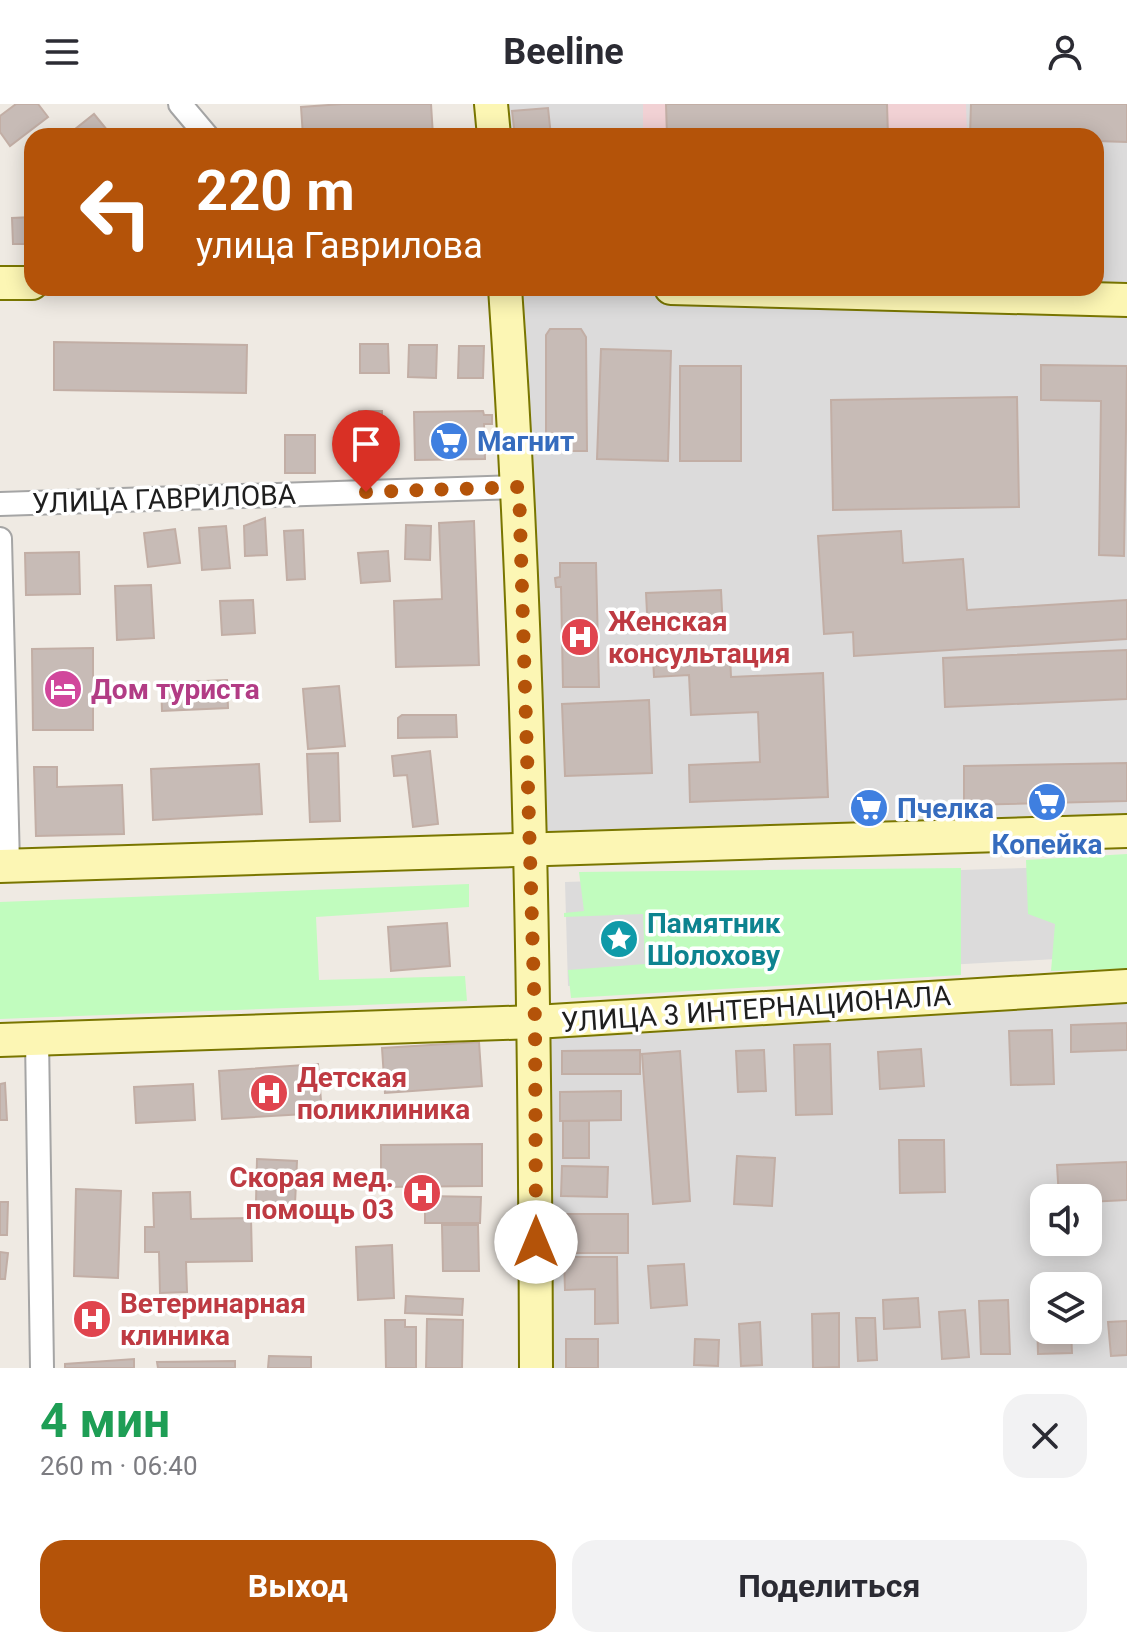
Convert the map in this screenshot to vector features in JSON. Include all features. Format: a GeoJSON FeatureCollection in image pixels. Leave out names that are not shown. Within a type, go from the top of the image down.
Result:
{"type":"FeatureCollection","features":[{"type":"Feature","properties":{"kind":"main road"},"geometry":{"type":"LineString","coordinates":[[491,104],[493,128]]}},
{"type":"Feature","properties":{"kind":"main road"},"geometry":{"type":"LineString","coordinates":[[0,283],[24,283]]}},
{"type":"Feature","properties":{"kind":"main road"},"geometry":{"type":"LineString","coordinates":[[506,296],[519,487],[535,1022],[536,1368]]}},
{"type":"Feature","properties":{"kind":"main road"},"geometry":{"type":"LineString","coordinates":[[975,296],[1127,300]]}},
{"type":"Feature","properties":{"kind":"main road"},"geometry":{"type":"LineString","coordinates":[[4,866],[1127,831]]}},
{"type":"Feature","properties":{"kind":"main road","name":"УЛИЦА 3 ИНТЕРНАЦИОНАЛА"},"geometry":{"type":"LineString","coordinates":[[0,1040],[535,1022],[1127,986]]}},
{"type":"Feature","properties":{"kind":"street"},"geometry":{"type":"LineString","coordinates":[[180,104],[200,128]]}},
{"type":"Feature","properties":{"kind":"street","name":"УЛИЦА ГАВРИЛОВА"},"geometry":{"type":"LineString","coordinates":[[0,504],[519,487]]}},
{"type":"Feature","properties":{"kind":"street"},"geometry":{"type":"LineString","coordinates":[[0,539],[4,866]]}},
{"type":"Feature","properties":{"kind":"street"},"geometry":{"type":"LineString","coordinates":[[37,1039],[42,1368]]}},
{"type":"Feature","properties":{"kind":"shaded area"},"geometry":{"type":"Polygon","coordinates":[[[495,104],[1127,104],[1127,297],[1104,290],[1104,128],[496,128],[495,104]]]}},
{"type":"Feature","properties":{"kind":"shaded area"},"geometry":{"type":"Polygon","coordinates":[[[643,104],[966,104],[967,128],[643,128],[643,104]]]}},
{"type":"Feature","properties":{"kind":"shaded area"},"geometry":{"type":"Polygon","coordinates":[[[511,296],[716,296],[1127,308],[1127,817],[534,843],[511,296]]]}},
{"type":"Feature","properties":{"kind":"shaded area"},"geometry":{"type":"Polygon","coordinates":[[[1127,865],[1127,955],[568,986],[565,882],[1127,865]]]}},
{"type":"Feature","properties":{"kind":"shaded area"},"geometry":{"type":"Polygon","coordinates":[[[1127,1000],[1127,1368],[542,1368],[541,1029],[1127,1000]]]}},
{"type":"Feature","properties":{"kind":"green space"},"geometry":{"type":"Polygon","coordinates":[[[1127,854],[1127,969],[1051,971],[1055,924],[1028,914],[1026,860],[1127,854]]]}},
{"type":"Feature","properties":{"kind":"green space"},"geometry":{"type":"Polygon","coordinates":[[[961,868],[961,975],[571,998],[568,970],[645,964],[643,914],[564,917],[564,913],[584,911],[579,872],[961,868]]]}},
{"type":"Feature","properties":{"kind":"green space"},"geometry":{"type":"Polygon","coordinates":[[[469,884],[469,907],[316,917],[319,980],[465,976],[467,1001],[0,1019],[0,902],[469,884]]]}},
{"type":"Feature","properties":{"kind":"building"},"geometry":{"type":"Polygon","coordinates":[[[16,104],[38,104],[48,117],[34,128],[24,128],[24,135],[10,146],[0,132],[0,116],[16,104]]]}},
{"type":"Feature","properties":{"kind":"building"},"geometry":{"type":"Polygon","coordinates":[[[431,104],[432,128],[302,128],[301,107],[431,104]]]}},
{"type":"Feature","properties":{"kind":"building"},"geometry":{"type":"Polygon","coordinates":[[[666,104],[887,104],[888,128],[667,128],[666,104]]]}},
{"type":"Feature","properties":{"kind":"building"},"geometry":{"type":"Polygon","coordinates":[[[971,104],[1127,104],[1127,142],[1104,141],[1104,128],[970,128],[971,104]]]}},
{"type":"Feature","properties":{"kind":"building"},"geometry":{"type":"Polygon","coordinates":[[[548,108],[550,128],[514,128],[512,111],[548,108]]]}},
{"type":"Feature","properties":{"kind":"building"},"geometry":{"type":"Polygon","coordinates":[[[94,114],[105,128],[76,128],[94,114]]]}},
{"type":"Feature","properties":{"kind":"building"},"geometry":{"type":"Polygon","coordinates":[[[24,217],[24,244],[13,244],[12,218],[24,217]]]}},
{"type":"Feature","properties":{"kind":"building"},"geometry":{"type":"Polygon","coordinates":[[[550,329],[581,329],[586,337],[587,451],[546,451],[546,335],[550,329]]]}},
{"type":"Feature","properties":{"kind":"building"},"geometry":{"type":"Polygon","coordinates":[[[54,342],[247,345],[246,393],[54,390],[54,342]]]}},
{"type":"Feature","properties":{"kind":"building"},"geometry":{"type":"Polygon","coordinates":[[[360,344],[388,344],[389,373],[360,373],[360,344]]]}},
{"type":"Feature","properties":{"kind":"building"},"geometry":{"type":"Polygon","coordinates":[[[409,345],[437,345],[436,378],[408,377],[409,345]]]}},
{"type":"Feature","properties":{"kind":"building"},"geometry":{"type":"Polygon","coordinates":[[[459,346],[484,346],[483,378],[458,378],[459,346]]]}},
{"type":"Feature","properties":{"kind":"building"},"geometry":{"type":"Polygon","coordinates":[[[601,349],[671,351],[668,461],[597,459],[601,349]]]}},
{"type":"Feature","properties":{"kind":"building"},"geometry":{"type":"Polygon","coordinates":[[[1041,365],[1127,366],[1124,556],[1099,555],[1101,401],[1041,400],[1041,365]]]}},
{"type":"Feature","properties":{"kind":"building"},"geometry":{"type":"Polygon","coordinates":[[[680,366],[741,366],[741,461],[680,461],[680,366]]]}},
{"type":"Feature","properties":{"kind":"building"},"geometry":{"type":"Polygon","coordinates":[[[1017,397],[1019,507],[833,510],[831,400],[1017,397]]]}},
{"type":"Feature","properties":{"kind":"building"},"geometry":{"type":"Polygon","coordinates":[[[359,411],[382,411],[382,465],[360,466],[359,411]]]}},
{"type":"Feature","properties":{"kind":"building","name":"Магнит"},"geometry":{"type":"Polygon","coordinates":[[[483,411],[484,415],[492,415],[492,424],[484,424],[485,459],[415,460],[414,412],[483,411]]]}},
{"type":"Feature","properties":{"kind":"building"},"geometry":{"type":"Polygon","coordinates":[[[285,435],[315,435],[315,473],[285,473],[285,435]]]}},
{"type":"Feature","properties":{"kind":"building"},"geometry":{"type":"Polygon","coordinates":[[[265,518],[267,555],[245,556],[244,526],[265,518]]]}},
{"type":"Feature","properties":{"kind":"building"},"geometry":{"type":"Polygon","coordinates":[[[474,521],[479,665],[396,667],[394,601],[442,599],[439,523],[474,521]]]}},
{"type":"Feature","properties":{"kind":"building"},"geometry":{"type":"Polygon","coordinates":[[[406,525],[431,526],[430,560],[405,559],[406,525]]]}},
{"type":"Feature","properties":{"kind":"building"},"geometry":{"type":"Polygon","coordinates":[[[226,526],[230,568],[202,570],[199,528],[226,526]]]}},
{"type":"Feature","properties":{"kind":"building"},"geometry":{"type":"Polygon","coordinates":[[[175,529],[180,563],[148,567],[144,533],[175,529]]]}},
{"type":"Feature","properties":{"kind":"building"},"geometry":{"type":"Polygon","coordinates":[[[303,530],[305,579],[287,580],[284,531],[303,530]]]}},
{"type":"Feature","properties":{"kind":"building"},"geometry":{"type":"Polygon","coordinates":[[[901,531],[903,563],[963,559],[967,610],[1127,600],[1127,639],[854,656],[853,632],[824,634],[818,536],[901,531]]]}},
{"type":"Feature","properties":{"kind":"building"},"geometry":{"type":"Polygon","coordinates":[[[388,551],[390,581],[361,583],[358,553],[388,551]]]}},
{"type":"Feature","properties":{"kind":"building"},"geometry":{"type":"Polygon","coordinates":[[[79,552],[80,594],[26,595],[25,553],[79,552]]]}},
{"type":"Feature","properties":{"kind":"building","name":"Женская консультация"},"geometry":{"type":"Polygon","coordinates":[[[560,563],[596,563],[599,687],[563,687],[561,587],[556,587],[555,578],[560,577],[560,563]]]}},
{"type":"Feature","properties":{"kind":"building"},"geometry":{"type":"Polygon","coordinates":[[[151,585],[154,638],[117,640],[115,586],[151,585]]]}},
{"type":"Feature","properties":{"kind":"building"},"geometry":{"type":"Polygon","coordinates":[[[721,590],[723,630],[648,632],[646,593],[721,590]]]}},
{"type":"Feature","properties":{"kind":"building"},"geometry":{"type":"Polygon","coordinates":[[[253,600],[255,633],[222,635],[220,601],[253,600]]]}},
{"type":"Feature","properties":{"kind":"building","name":"Дом туриста"},"geometry":{"type":"Polygon","coordinates":[[[93,648],[93,730],[33,730],[32,649],[93,648]]]}},
{"type":"Feature","properties":{"kind":"building"},"geometry":{"type":"Polygon","coordinates":[[[1127,650],[1127,699],[945,707],[943,658],[1127,650]]]}},
{"type":"Feature","properties":{"kind":"building"},"geometry":{"type":"Polygon","coordinates":[[[730,654],[731,677],[823,673],[828,797],[690,802],[689,765],[760,762],[758,712],[691,715],[689,675],[654,677],[653,657],[730,654]]]}},
{"type":"Feature","properties":{"kind":"building"},"geometry":{"type":"Polygon","coordinates":[[[227,680],[228,708],[162,711],[161,683],[227,680]]]}},
{"type":"Feature","properties":{"kind":"building"},"geometry":{"type":"Polygon","coordinates":[[[339,686],[345,746],[308,749],[303,689],[339,686]]]}},
{"type":"Feature","properties":{"kind":"building"},"geometry":{"type":"Polygon","coordinates":[[[649,700],[652,773],[565,776],[562,704],[649,700]]]}},
{"type":"Feature","properties":{"kind":"building"},"geometry":{"type":"Polygon","coordinates":[[[402,715],[456,715],[457,737],[398,738],[398,718],[402,715]]]}},
{"type":"Feature","properties":{"kind":"building"},"geometry":{"type":"Polygon","coordinates":[[[430,751],[438,824],[413,827],[407,775],[394,776],[392,756],[430,751]]]}},
{"type":"Feature","properties":{"kind":"building"},"geometry":{"type":"Polygon","coordinates":[[[338,753],[340,821],[310,822],[307,754],[338,753]]]}},
{"type":"Feature","properties":{"kind":"building"},"geometry":{"type":"Polygon","coordinates":[[[1127,763],[1127,801],[964,805],[964,766],[1127,763]]]}},
{"type":"Feature","properties":{"kind":"building"},"geometry":{"type":"Polygon","coordinates":[[[259,764],[262,814],[153,820],[151,769],[259,764]]]}},
{"type":"Feature","properties":{"kind":"building"},"geometry":{"type":"Polygon","coordinates":[[[34,767],[57,767],[57,787],[122,785],[124,834],[36,836],[34,767]]]}},
{"type":"Feature","properties":{"kind":"building"},"geometry":{"type":"Polygon","coordinates":[[[447,923],[450,966],[391,971],[388,927],[447,923]]]}},
{"type":"Feature","properties":{"kind":"building"},"geometry":{"type":"Polygon","coordinates":[[[1127,1023],[1127,1050],[1071,1052],[1071,1025],[1127,1023]]]}},
{"type":"Feature","properties":{"kind":"building"},"geometry":{"type":"Polygon","coordinates":[[[1052,1030],[1054,1084],[1011,1085],[1009,1031],[1052,1030]]]}},
{"type":"Feature","properties":{"kind":"building"},"geometry":{"type":"Polygon","coordinates":[[[479,1042],[482,1086],[385,1093],[382,1048],[479,1042]]]}},
{"type":"Feature","properties":{"kind":"building"},"geometry":{"type":"Polygon","coordinates":[[[830,1044],[832,1114],[796,1115],[794,1045],[830,1044]]]}},
{"type":"Feature","properties":{"kind":"building"},"geometry":{"type":"Polygon","coordinates":[[[921,1049],[924,1086],[880,1089],[878,1052],[921,1049]]]}},
{"type":"Feature","properties":{"kind":"building"},"geometry":{"type":"Polygon","coordinates":[[[640,1050],[640,1074],[562,1074],[562,1051],[640,1050]]]}},
{"type":"Feature","properties":{"kind":"building"},"geometry":{"type":"Polygon","coordinates":[[[764,1050],[766,1091],[738,1092],[736,1051],[764,1050]]]}},
{"type":"Feature","properties":{"kind":"building"},"geometry":{"type":"Polygon","coordinates":[[[680,1051],[690,1201],[653,1204],[642,1054],[680,1051]]]}},
{"type":"Feature","properties":{"kind":"building"},"geometry":{"type":"Polygon","coordinates":[[[318,1064],[322,1113],[222,1119],[219,1071],[318,1064]]]}},
{"type":"Feature","properties":{"kind":"building"},"geometry":{"type":"Polygon","coordinates":[[[5,1083],[7,1120],[0,1120],[0,1084],[5,1083]]]}},
{"type":"Feature","properties":{"kind":"building"},"geometry":{"type":"Polygon","coordinates":[[[193,1084],[195,1120],[136,1123],[134,1087],[193,1084]]]}},
{"type":"Feature","properties":{"kind":"building"},"geometry":{"type":"Polygon","coordinates":[[[621,1091],[621,1120],[560,1121],[560,1092],[621,1091]]]}},
{"type":"Feature","properties":{"kind":"building"},"geometry":{"type":"Polygon","coordinates":[[[563,1121],[589,1121],[589,1158],[563,1158],[563,1121]]]}},
{"type":"Feature","properties":{"kind":"building"},"geometry":{"type":"Polygon","coordinates":[[[899,1140],[944,1140],[945,1192],[900,1193],[899,1140]]]}},
{"type":"Feature","properties":{"kind":"building"},"geometry":{"type":"Polygon","coordinates":[[[482,1144],[482,1186],[381,1187],[381,1145],[482,1144]]]}},
{"type":"Feature","properties":{"kind":"building"},"geometry":{"type":"Polygon","coordinates":[[[737,1156],[775,1158],[772,1206],[734,1204],[737,1156]]]}},
{"type":"Feature","properties":{"kind":"building"},"geometry":{"type":"Polygon","coordinates":[[[257,1159],[297,1161],[295,1204],[256,1202],[257,1159]]]}},
{"type":"Feature","properties":{"kind":"building"},"geometry":{"type":"Polygon","coordinates":[[[1127,1162],[1127,1200],[1102,1201],[1102,1184],[1058,1184],[1057,1165],[1127,1162]]]}},
{"type":"Feature","properties":{"kind":"building"},"geometry":{"type":"Polygon","coordinates":[[[562,1166],[608,1167],[607,1197],[561,1196],[562,1166]]]}},
{"type":"Feature","properties":{"kind":"building"},"geometry":{"type":"Polygon","coordinates":[[[76,1189],[121,1191],[118,1278],[74,1276],[76,1189]]]}},
{"type":"Feature","properties":{"kind":"building"},"geometry":{"type":"Polygon","coordinates":[[[190,1192],[191,1219],[251,1218],[252,1261],[186,1262],[187,1292],[160,1293],[159,1252],[145,1252],[145,1227],[154,1227],[153,1193],[190,1192]]]}},
{"type":"Feature","properties":{"kind":"building"},"geometry":{"type":"Polygon","coordinates":[[[425,1196],[481,1197],[480,1223],[425,1223],[425,1196]]]}},
{"type":"Feature","properties":{"kind":"building"},"geometry":{"type":"Polygon","coordinates":[[[0,1202],[8,1202],[7,1235],[0,1235],[0,1202]]]}},
{"type":"Feature","properties":{"kind":"building"},"geometry":{"type":"Polygon","coordinates":[[[560,1214],[628,1214],[628,1253],[560,1253],[560,1214]]]}},
{"type":"Feature","properties":{"kind":"building"},"geometry":{"type":"Polygon","coordinates":[[[442,1225],[478,1225],[479,1271],[443,1271],[442,1225]]]}},
{"type":"Feature","properties":{"kind":"building"},"geometry":{"type":"Polygon","coordinates":[[[392,1245],[394,1298],[358,1300],[356,1247],[392,1245]]]}},
{"type":"Feature","properties":{"kind":"building"},"geometry":{"type":"Polygon","coordinates":[[[0,1252],[8,1253],[5,1279],[0,1279],[0,1252]]]}},
{"type":"Feature","properties":{"kind":"building"},"geometry":{"type":"Polygon","coordinates":[[[564,1257],[617,1257],[618,1323],[595,1324],[595,1289],[565,1290],[564,1257]]]}},
{"type":"Feature","properties":{"kind":"building"},"geometry":{"type":"Polygon","coordinates":[[[684,1264],[687,1305],[651,1308],[648,1266],[684,1264]]]}},
{"type":"Feature","properties":{"kind":"building"},"geometry":{"type":"Polygon","coordinates":[[[406,1296],[463,1299],[462,1315],[405,1313],[406,1296]]]}},
{"type":"Feature","properties":{"kind":"building"},"geometry":{"type":"Polygon","coordinates":[[[918,1298],[920,1327],[884,1329],[883,1300],[918,1298]]]}},
{"type":"Feature","properties":{"kind":"building"},"geometry":{"type":"Polygon","coordinates":[[[1008,1300],[1010,1354],[981,1354],[979,1301],[1008,1300]]]}},
{"type":"Feature","properties":{"kind":"building"},"geometry":{"type":"Polygon","coordinates":[[[965,1310],[969,1357],[942,1359],[939,1312],[965,1310]]]}},
{"type":"Feature","properties":{"kind":"building"},"geometry":{"type":"Polygon","coordinates":[[[839,1313],[839,1367],[813,1368],[812,1314],[839,1313]]]}},
{"type":"Feature","properties":{"kind":"building"},"geometry":{"type":"Polygon","coordinates":[[[856,1318],[875,1318],[877,1360],[858,1361],[856,1318]]]}},
{"type":"Feature","properties":{"kind":"building"},"geometry":{"type":"Polygon","coordinates":[[[427,1319],[463,1320],[462,1368],[426,1368],[427,1319]]]}},
{"type":"Feature","properties":{"kind":"building"},"geometry":{"type":"Polygon","coordinates":[[[385,1320],[405,1320],[405,1327],[416,1327],[416,1368],[386,1368],[385,1320]]]}},
{"type":"Feature","properties":{"kind":"building"},"geometry":{"type":"Polygon","coordinates":[[[1127,1321],[1127,1355],[1111,1356],[1108,1322],[1127,1321]]]}},
{"type":"Feature","properties":{"kind":"building"},"geometry":{"type":"Polygon","coordinates":[[[760,1322],[762,1365],[741,1366],[739,1324],[760,1322]]]}},
{"type":"Feature","properties":{"kind":"building"},"geometry":{"type":"Polygon","coordinates":[[[566,1339],[598,1339],[598,1368],[566,1368],[566,1339]]]}},
{"type":"Feature","properties":{"kind":"building"},"geometry":{"type":"Polygon","coordinates":[[[695,1339],[719,1340],[718,1366],[694,1365],[695,1339]]]}},
{"type":"Feature","properties":{"kind":"building"},"geometry":{"type":"Polygon","coordinates":[[[1038,1344],[1072,1344],[1072,1353],[1038,1354],[1038,1344]]]}},
{"type":"Feature","properties":{"kind":"building"},"geometry":{"type":"Polygon","coordinates":[[[269,1356],[311,1357],[311,1368],[268,1368],[269,1356]]]}},
{"type":"Feature","properties":{"kind":"building"},"geometry":{"type":"Polygon","coordinates":[[[134,1359],[134,1368],[65,1368],[65,1364],[134,1359]]]}},
{"type":"Feature","properties":{"kind":"building"},"geometry":{"type":"Polygon","coordinates":[[[235,1361],[235,1368],[158,1368],[157,1362],[235,1361]]]}},
{"type":"Feature","properties":{"kind":"place","name":"Магнит"},"geometry":{"type":"Point","coordinates":[449,441]}},
{"type":"Feature","properties":{"kind":"place","name":"Женская консультация"},"geometry":{"type":"Point","coordinates":[580,637]}},
{"type":"Feature","properties":{"kind":"place","name":"Дом туриста"},"geometry":{"type":"Point","coordinates":[63,689]}},
{"type":"Feature","properties":{"kind":"place","name":"Копейка"},"geometry":{"type":"Point","coordinates":[1047,802]}},
{"type":"Feature","properties":{"kind":"place","name":"Пчелка"},"geometry":{"type":"Point","coordinates":[869,808]}},
{"type":"Feature","properties":{"kind":"place","name":"Памятник Шолохову"},"geometry":{"type":"Point","coordinates":[619,939]}},
{"type":"Feature","properties":{"kind":"place","name":"Детская поликлиника"},"geometry":{"type":"Point","coordinates":[269,1093]}},
{"type":"Feature","properties":{"kind":"place","name":"Скорая мед. помощь 03"},"geometry":{"type":"Point","coordinates":[422,1193]}},
{"type":"Feature","properties":{"kind":"place","name":"Ветеринарная клиника"},"geometry":{"type":"Point","coordinates":[92,1319]}},
{"type":"Feature","properties":{"kind":"route"},"geometry":{"type":"LineString","coordinates":[[366,492],[519,487],[535,1022],[536,1242]]}}]}
